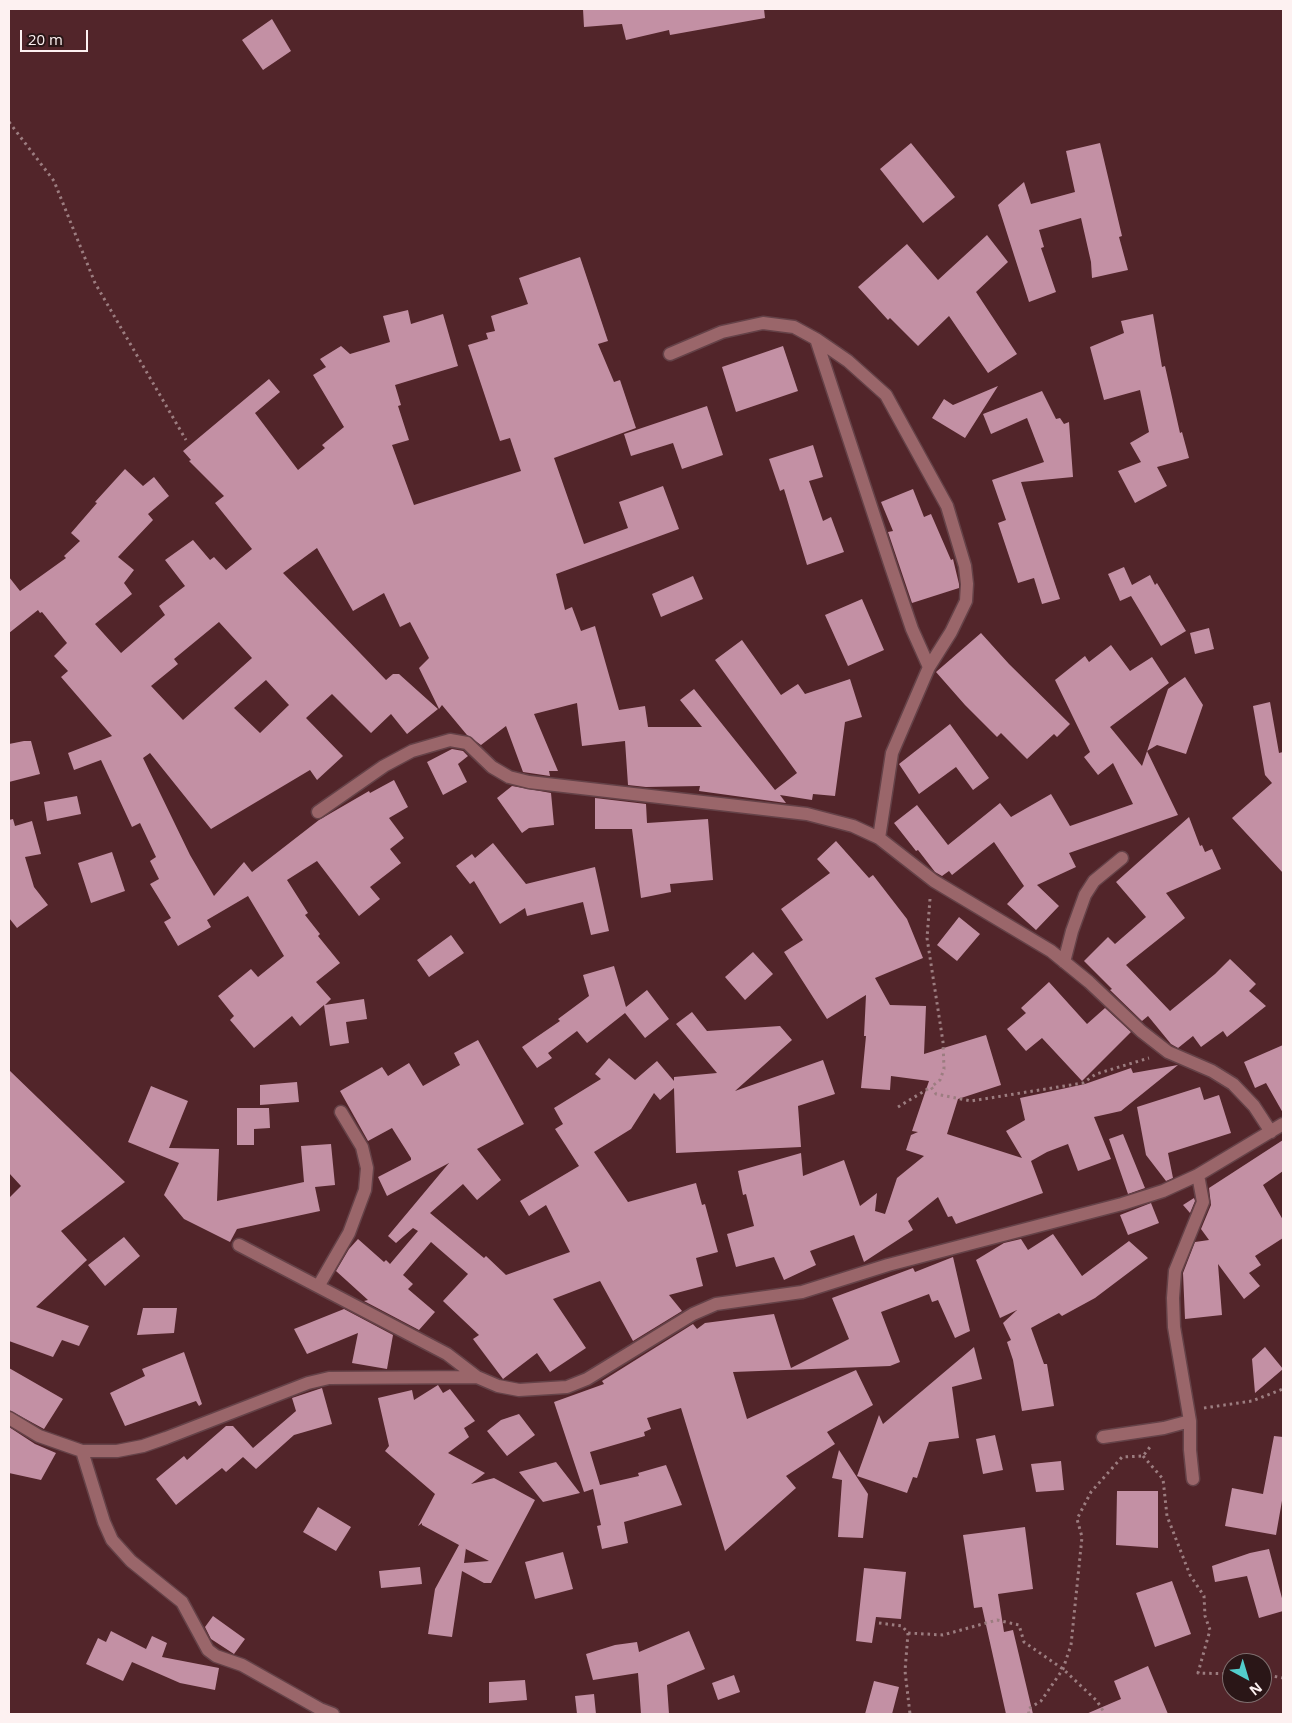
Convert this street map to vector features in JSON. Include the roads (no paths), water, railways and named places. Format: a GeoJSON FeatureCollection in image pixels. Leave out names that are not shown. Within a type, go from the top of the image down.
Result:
{"type":"FeatureCollection","features":[{"type":"Feature","properties":{"kind":"street"},"geometry":{"type":"LineString","coordinates":[[670,354],[722,332],[763,323],[794,327],[816,339],[848,361],[886,395],[947,506],[965,566],[966,601],[951,632],[930,667],[892,753],[880,838]]}},
{"type":"Feature","properties":{"kind":"street"},"geometry":{"type":"LineString","coordinates":[[816,339],[912,629],[930,667]]}},
{"type":"Feature","properties":{"kind":"street"},"geometry":{"type":"LineString","coordinates":[[318,812],[384,766],[412,751],[450,740],[467,743],[492,767],[509,777],[529,782],[807,814],[853,826],[880,838],[934,881],[1007,924],[1064,962],[1089,982],[1141,1031],[1168,1052],[1212,1071],[1233,1084],[1254,1106],[1271,1132]]}},
{"type":"Feature","properties":{"kind":"street"},"geometry":{"type":"LineString","coordinates":[[1064,962],[1072,931],[1085,895],[1094,881],[1122,858]]}},
{"type":"Feature","properties":{"kind":"street"},"geometry":{"type":"LineString","coordinates":[[319,1285],[349,1233],[365,1190],[367,1168],[362,1147],[341,1112]]}},
{"type":"Feature","properties":{"kind":"street"},"geometry":{"type":"LineString","coordinates":[[240,1244],[448,1354],[477,1377],[498,1386],[519,1390],[567,1387],[587,1379],[693,1314],[716,1304],[802,1292],[888,1265],[1122,1204],[1163,1191],[1198,1174],[1283,1124]]}},
{"type":"Feature","properties":{"kind":"street"},"geometry":{"type":"LineString","coordinates":[[1193,1479],[1190,1421],[1174,1327],[1173,1298],[1175,1271],[1203,1202],[1198,1174]]}},
{"type":"Feature","properties":{"kind":"street"},"geometry":{"type":"LineString","coordinates":[[9,1418],[39,1436],[82,1452],[117,1451],[143,1446],[308,1383],[329,1378],[477,1377]]}},
{"type":"Feature","properties":{"kind":"street"},"geometry":{"type":"LineString","coordinates":[[1103,1438],[1164,1428],[1190,1421]]}},
{"type":"Feature","properties":{"kind":"street"},"geometry":{"type":"LineString","coordinates":[[82,1452],[104,1522],[112,1540],[132,1561],[182,1602],[208,1650],[216,1656],[242,1665],[320,1709],[333,1714]]}}]}
